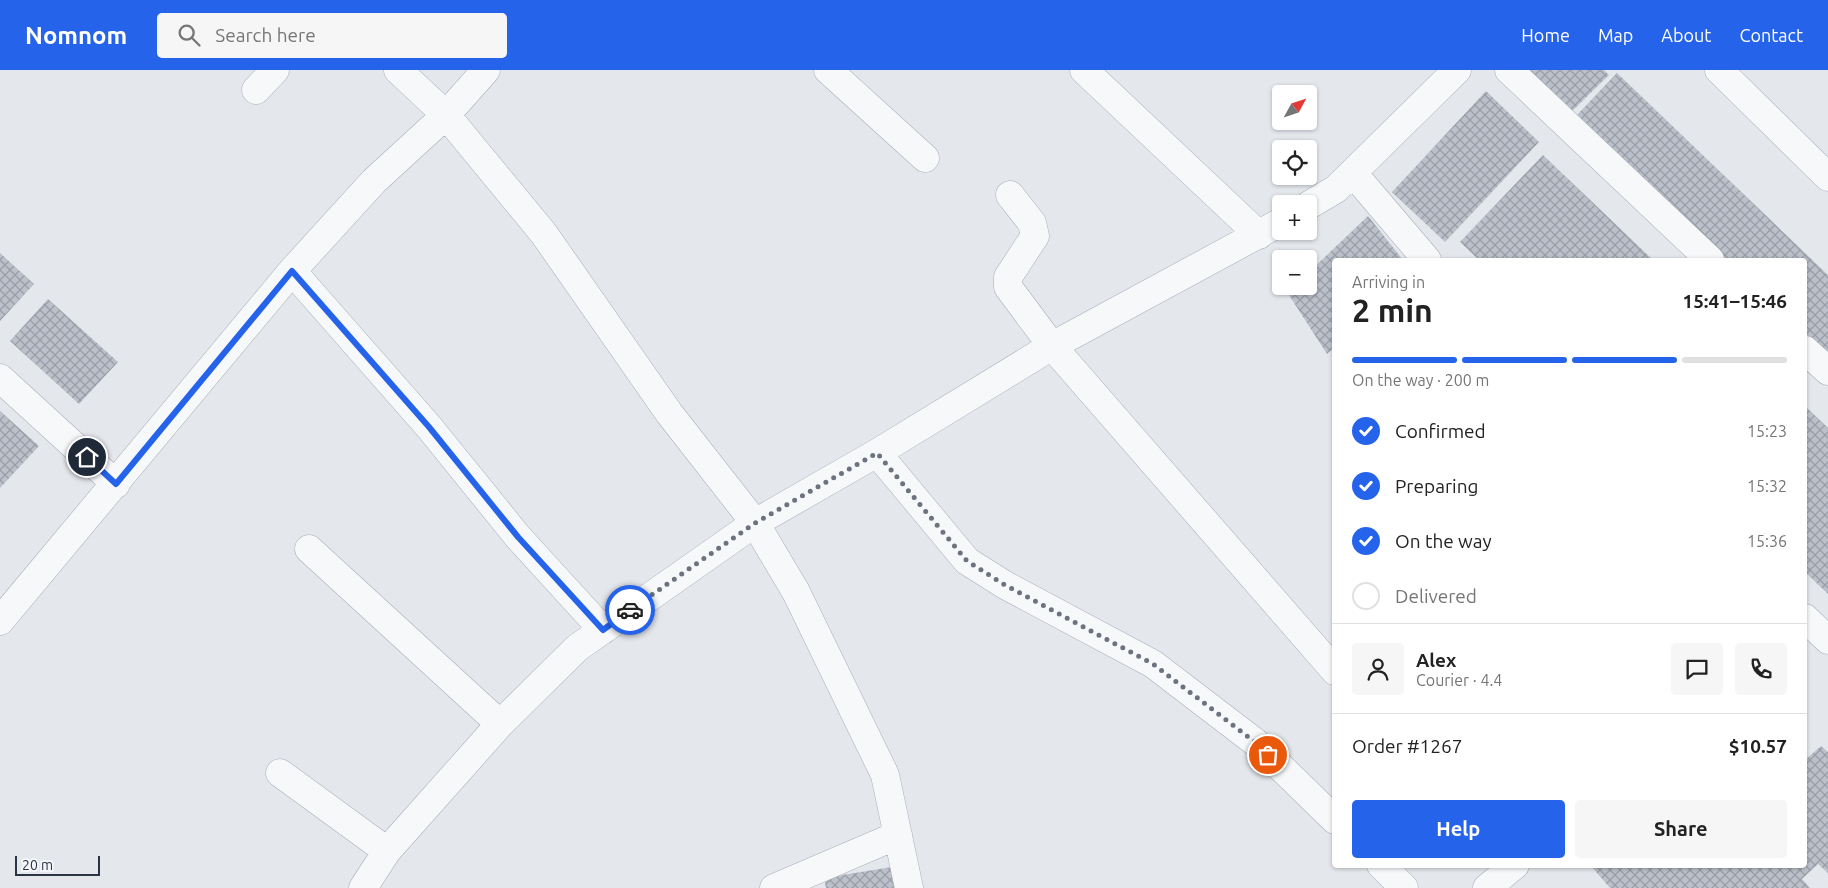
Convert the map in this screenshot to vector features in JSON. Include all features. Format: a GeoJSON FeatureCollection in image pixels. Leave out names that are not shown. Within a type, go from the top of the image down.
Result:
{"type":"FeatureCollection","features":[{"type":"Feature","properties":{"kind":"street"},"geometry":{"type":"LineString","coordinates":[[256,90],[274,70]]}},
{"type":"Feature","properties":{"kind":"street"},"geometry":{"type":"LineString","coordinates":[[398,70],[446,115],[544,234],[668,413],[755,523],[796,592],[885,775],[909,888]]}},
{"type":"Feature","properties":{"kind":"street"},"geometry":{"type":"LineString","coordinates":[[0,620],[116,484],[292,271],[374,181],[446,115],[486,70]]}},
{"type":"Feature","properties":{"kind":"street"},"geometry":{"type":"LineString","coordinates":[[828,70],[926,158]]}},
{"type":"Feature","properties":{"kind":"street"},"geometry":{"type":"LineString","coordinates":[[363,888],[387,852],[500,724],[577,648],[755,523],[877,453],[1052,346],[1270,228],[1084,70]]}},
{"type":"Feature","properties":{"kind":"street"},"geometry":{"type":"LineString","coordinates":[[1317,201],[1336,189],[1457,70]]}},
{"type":"Feature","properties":{"kind":"street"},"geometry":{"type":"LineString","coordinates":[[1509,70],[1708,258]]}},
{"type":"Feature","properties":{"kind":"street"},"geometry":{"type":"LineString","coordinates":[[1719,70],[1828,178]]}},
{"type":"Feature","properties":{"kind":"street"},"geometry":{"type":"LineString","coordinates":[[1353,173],[1425,258]]}},
{"type":"Feature","properties":{"kind":"street"},"geometry":{"type":"LineString","coordinates":[[1010,195],[1032,223],[1035,236],[1008,277],[1008,287],[1052,346],[1332,668]]}},
{"type":"Feature","properties":{"kind":"street"},"geometry":{"type":"LineString","coordinates":[[292,271],[429,427],[518,537],[603,630]]}},
{"type":"Feature","properties":{"kind":"street"},"geometry":{"type":"LineString","coordinates":[[1807,352],[1828,371]]}},
{"type":"Feature","properties":{"kind":"street"},"geometry":{"type":"LineString","coordinates":[[0,378],[116,484]]}},
{"type":"Feature","properties":{"kind":"street"},"geometry":{"type":"LineString","coordinates":[[877,453],[967,561],[1005,585],[1153,664],[1255,742],[1332,817]]}},
{"type":"Feature","properties":{"kind":"street"},"geometry":{"type":"LineString","coordinates":[[309,548],[500,724]]}},
{"type":"Feature","properties":{"kind":"street"},"geometry":{"type":"LineString","coordinates":[[1807,620],[1828,640]]}},
{"type":"Feature","properties":{"kind":"street"},"geometry":{"type":"LineString","coordinates":[[280,773],[387,852]]}},
{"type":"Feature","properties":{"kind":"street"},"geometry":{"type":"LineString","coordinates":[[774,888],[898,835]]}},
{"type":"Feature","properties":{"kind":"street"},"geometry":{"type":"LineString","coordinates":[[1384,868],[1404,888]]}},
{"type":"Feature","properties":{"kind":"street"},"geometry":{"type":"LineString","coordinates":[[1487,888],[1511,868]]}},
{"type":"Feature","properties":{"kind":"building"},"geometry":{"type":"Polygon","coordinates":[[[1523,70],[1604,70],[1609,75],[1568,115],[1523,70]]]}},
{"type":"Feature","properties":{"kind":"building"},"geometry":{"type":"Polygon","coordinates":[[[1617,73],[1828,275],[1828,357],[1807,337],[1807,258],[1725,258],[1576,116],[1617,73]]]}},
{"type":"Feature","properties":{"kind":"building"},"geometry":{"type":"Polygon","coordinates":[[[1486,91],[1539,142],[1445,242],[1392,192],[1486,91]]]}},
{"type":"Feature","properties":{"kind":"building"},"geometry":{"type":"Polygon","coordinates":[[[1543,155],[1651,258],[1477,258],[1460,242],[1543,155]]]}},
{"type":"Feature","properties":{"kind":"building"},"geometry":{"type":"Polygon","coordinates":[[[1368,216],[1401,258],[1332,258],[1332,350],[1327,354],[1289,295],[1317,295],[1317,264],[1368,216]]]}},
{"type":"Feature","properties":{"kind":"building"},"geometry":{"type":"Polygon","coordinates":[[[0,253],[34,284],[0,321],[0,253]]]}},
{"type":"Feature","properties":{"kind":"building"},"geometry":{"type":"Polygon","coordinates":[[[48,299],[118,362],[79,404],[10,341],[48,299]]]}},
{"type":"Feature","properties":{"kind":"building"},"geometry":{"type":"Polygon","coordinates":[[[1807,408],[1828,428],[1828,594],[1807,574],[1807,408]]]}},
{"type":"Feature","properties":{"kind":"building"},"geometry":{"type":"Polygon","coordinates":[[[0,411],[39,446],[0,488],[0,411]]]}},
{"type":"Feature","properties":{"kind":"building"},"geometry":{"type":"Polygon","coordinates":[[[1821,746],[1828,752],[1828,873],[1818,864],[1802,879],[1810,888],[1610,888],[1593,868],[1807,868],[1807,758],[1821,746]]]}},
{"type":"Feature","properties":{"kind":"building"},"geometry":{"type":"Polygon","coordinates":[[[892,867],[896,888],[826,888],[824,878],[892,867]]]}},
{"type":"Feature","properties":{"kind":"way so far"},"geometry":{"type":"LineString","coordinates":[[630,610],[755,523],[877,453],[967,561],[1005,585],[1153,664],[1255,742],[1268,755]]}},
{"type":"Feature","properties":{"kind":"route"},"geometry":{"type":"LineString","coordinates":[[87,457],[116,484],[292,271],[429,427],[518,537],[603,630],[630,610]]}}]}
